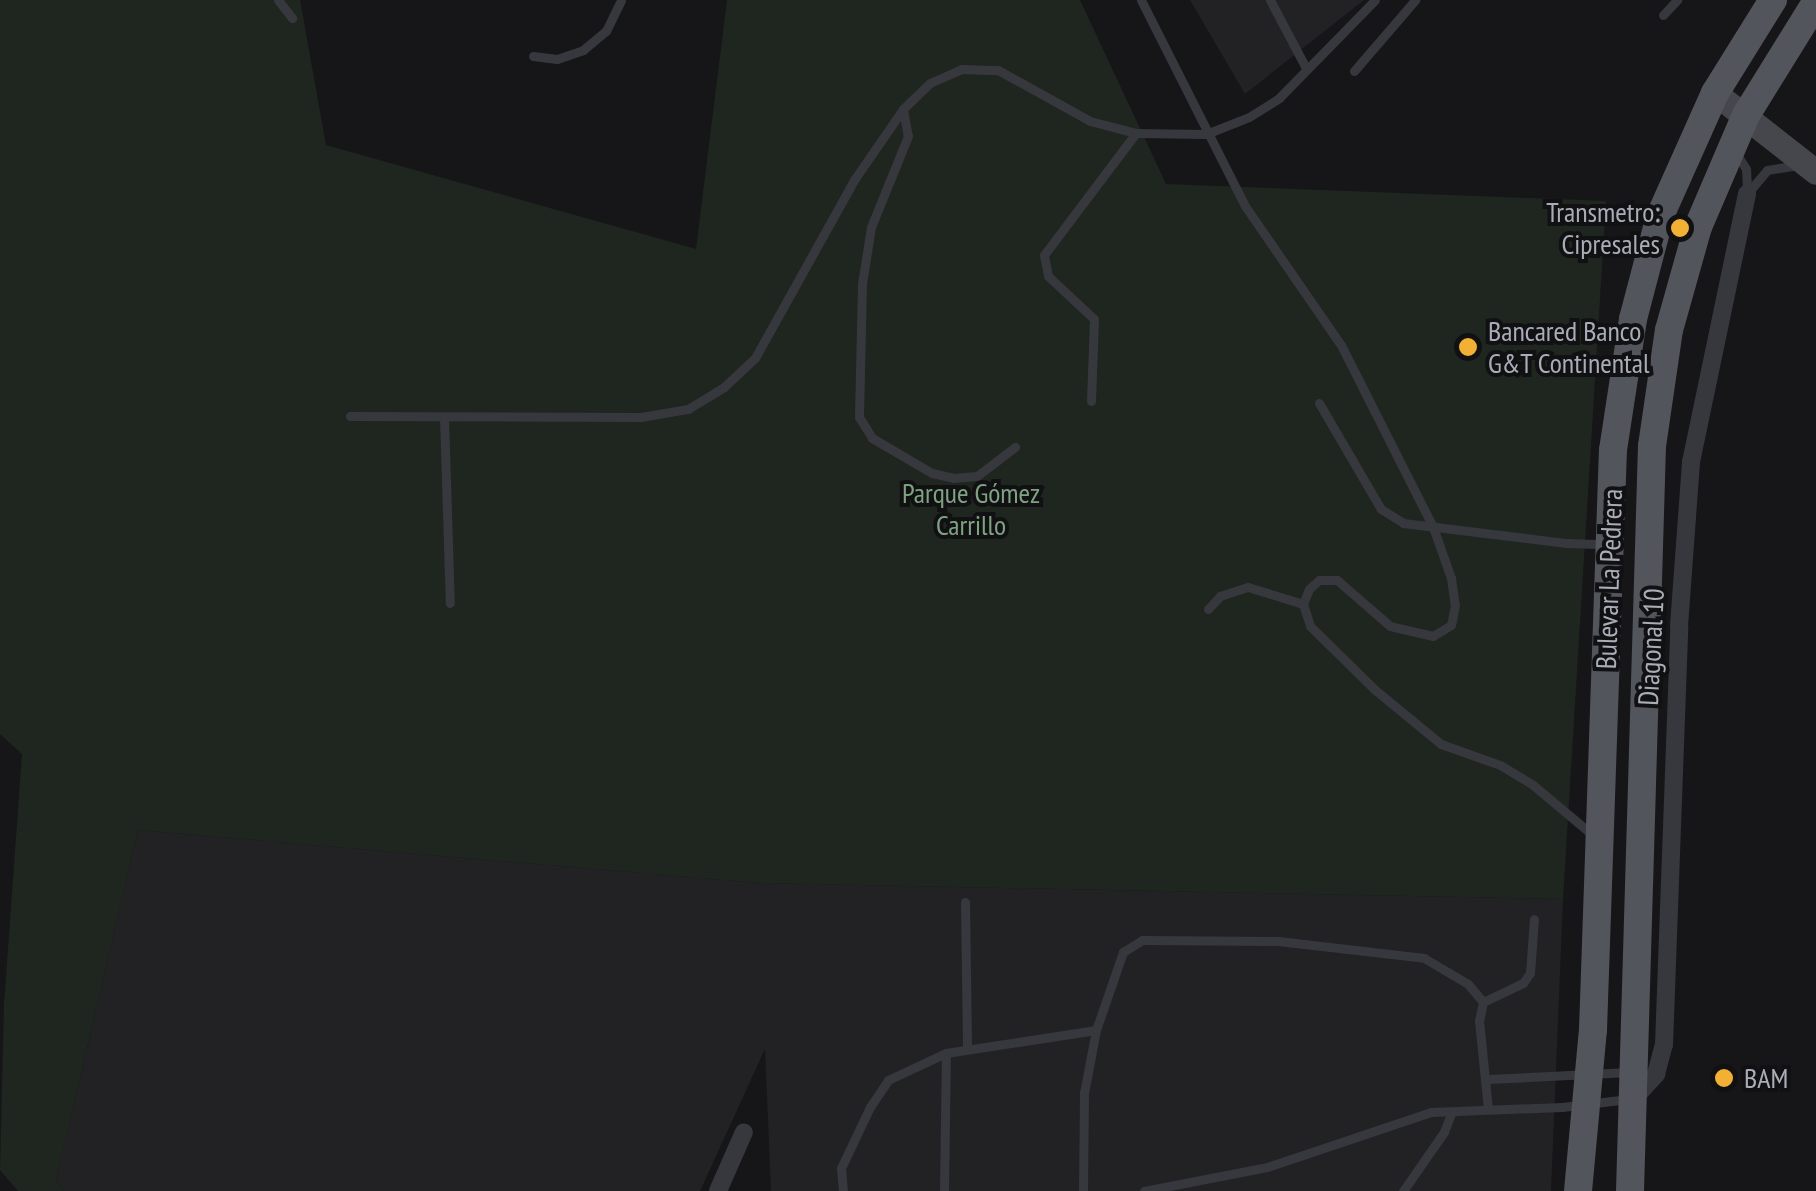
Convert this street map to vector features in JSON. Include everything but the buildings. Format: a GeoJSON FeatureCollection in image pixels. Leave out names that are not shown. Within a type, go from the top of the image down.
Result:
{"type":"FeatureCollection","features":[{"type":"Feature","properties":{"kind":"main road","name":"Bulevar La Pedrera"},"geometry":{"type":"LineString","coordinates":[[1578,1191],[1589,1105],[1613,450],[1632,319],[1660,216],[1715,93],[1773,0]]}},
{"type":"Feature","properties":{"kind":"main road","name":"Bulevar La Pedrera"},"geometry":{"type":"LineString","coordinates":[[1630,1191],[1652,446],[1669,330],[1698,227],[1746,116],[1816,2]]}},
{"type":"Feature","properties":{"kind":"street"},"geometry":{"type":"LineString","coordinates":[[1715,93],[1813,170]]}},
{"type":"Feature","properties":{"kind":"street","name":"Diagonal 10"},"geometry":{"type":"LineString","coordinates":[[1635,1085],[1656,1074],[1664,1046],[1679,626],[1690,462],[1747,194]]}},
{"type":"Feature","properties":{"kind":"street"},"geometry":{"type":"LineString","coordinates":[[718,1191],[744,1132]]}},
{"type":"Feature","properties":{"kind":"lane"},"geometry":{"type":"LineString","coordinates":[[278,0],[292,18]]}},
{"type":"Feature","properties":{"kind":"lane"},"geometry":{"type":"LineString","coordinates":[[533,56],[557,59],[583,50],[606,30],[621,0]]}},
{"type":"Feature","properties":{"kind":"lane"},"geometry":{"type":"LineString","coordinates":[[1141,0],[1245,206],[1341,345],[1434,527],[1455,605],[1451,625],[1433,636],[1390,626],[1337,580],[1319,580],[1309,589],[1303,604],[1310,626],[1374,689],[1441,744],[1500,764],[1533,785],[1600,842]]}},
{"type":"Feature","properties":{"kind":"lane"},"geometry":{"type":"LineString","coordinates":[[1270,0],[1306,68]]}},
{"type":"Feature","properties":{"kind":"lane"},"geometry":{"type":"LineString","coordinates":[[350,416],[641,417],[688,409],[724,387],[756,358],[854,180],[903,109],[930,83],[962,69],[998,70],[1090,120],[1136,133],[1206,134],[1264,108],[1374,0]]}},
{"type":"Feature","properties":{"kind":"lane"},"geometry":{"type":"LineString","coordinates":[[1354,71],[1415,0]]}},
{"type":"Feature","properties":{"kind":"lane"},"geometry":{"type":"LineString","coordinates":[[1663,15],[1677,0]]}},
{"type":"Feature","properties":{"kind":"lane"},"geometry":{"type":"LineString","coordinates":[[903,109],[908,136],[870,227],[862,284],[859,417],[872,438],[932,473],[953,478],[977,476],[1015,447]]}},
{"type":"Feature","properties":{"kind":"lane"},"geometry":{"type":"LineString","coordinates":[[1090,401],[1094,318],[1048,276],[1044,255],[1136,133]]}},
{"type":"Feature","properties":{"kind":"lane"},"geometry":{"type":"LineString","coordinates":[[1732,149],[1746,169],[1747,194]]}},
{"type":"Feature","properties":{"kind":"lane"},"geometry":{"type":"LineString","coordinates":[[1747,194],[1768,170],[1794,164],[1813,170]]}},
{"type":"Feature","properties":{"kind":"lane"},"geometry":{"type":"LineString","coordinates":[[1319,403],[1382,509],[1403,522],[1567,544],[1611,544]]}},
{"type":"Feature","properties":{"kind":"lane"},"geometry":{"type":"LineString","coordinates":[[444,417],[450,602]]}},
{"type":"Feature","properties":{"kind":"lane"},"geometry":{"type":"LineString","coordinates":[[1208,609],[1233,589],[1248,587],[1303,604]]}},
{"type":"Feature","properties":{"kind":"lane"},"geometry":{"type":"LineString","coordinates":[[966,902],[967,1048]]}},
{"type":"Feature","properties":{"kind":"lane"},"geometry":{"type":"LineString","coordinates":[[1483,1002],[1523,983],[1530,973],[1534,918]]}},
{"type":"Feature","properties":{"kind":"lane"},"geometry":{"type":"LineString","coordinates":[[1083,1191],[1084,1093],[1096,1030],[1123,952],[1142,940],[1278,941],[1424,958],[1457,977],[1483,1002],[1482,1068],[1488,1078],[1488,1109]]}},
{"type":"Feature","properties":{"kind":"lane"},"geometry":{"type":"LineString","coordinates":[[843,1191],[841,1168],[870,1107],[888,1080],[946,1053],[1096,1030]]}},
{"type":"Feature","properties":{"kind":"lane"},"geometry":{"type":"LineString","coordinates":[[944,1191],[946,1053]]}},
{"type":"Feature","properties":{"kind":"lane"},"geometry":{"type":"LineString","coordinates":[[1488,1078],[1590,1074],[1635,1085]]}},
{"type":"Feature","properties":{"kind":"lane"},"geometry":{"type":"LineString","coordinates":[[1144,1191],[1267,1167],[1431,1112],[1589,1105],[1635,1085]]}},
{"type":"Feature","properties":{"kind":"lane"},"geometry":{"type":"LineString","coordinates":[[1403,1191],[1444,1132],[1452,1111]]}},
{"type":"Feature","properties":{"kind":"shaded area"},"geometry":{"type":"Polygon","coordinates":[[[1190,0],[1364,0],[1245,94],[1190,0]]]}},
{"type":"Feature","properties":{"kind":"shaded area"},"geometry":{"type":"Polygon","coordinates":[[[138,830],[760,883],[1563,899],[1551,1191],[771,1191],[765,1049],[700,1191],[64,1191],[56,1181],[138,830]]]}},
{"type":"Feature","properties":{"kind":"green space","name":"Parque Gómez Carrillo"},"geometry":{"type":"Polygon","coordinates":[[[0,0],[300,0],[326,145],[696,249],[727,0],[1080,0],[1166,184],[1606,201],[1563,899],[760,883],[138,830],[56,1181],[64,1191],[18,1191],[0,1170],[4,1004],[22,754],[0,734],[0,0]]]}},
{"type":"Feature","properties":{"kind":"place","name":"Transmetro: Cipresales"},"geometry":{"type":"Point","coordinates":[1680,228]}},
{"type":"Feature","properties":{"kind":"place","name":"Bancared Banco G&T Continental"},"geometry":{"type":"Point","coordinates":[1468,347]}},
{"type":"Feature","properties":{"kind":"place","name":"BAM"},"geometry":{"type":"Point","coordinates":[1724,1078]}}]}
